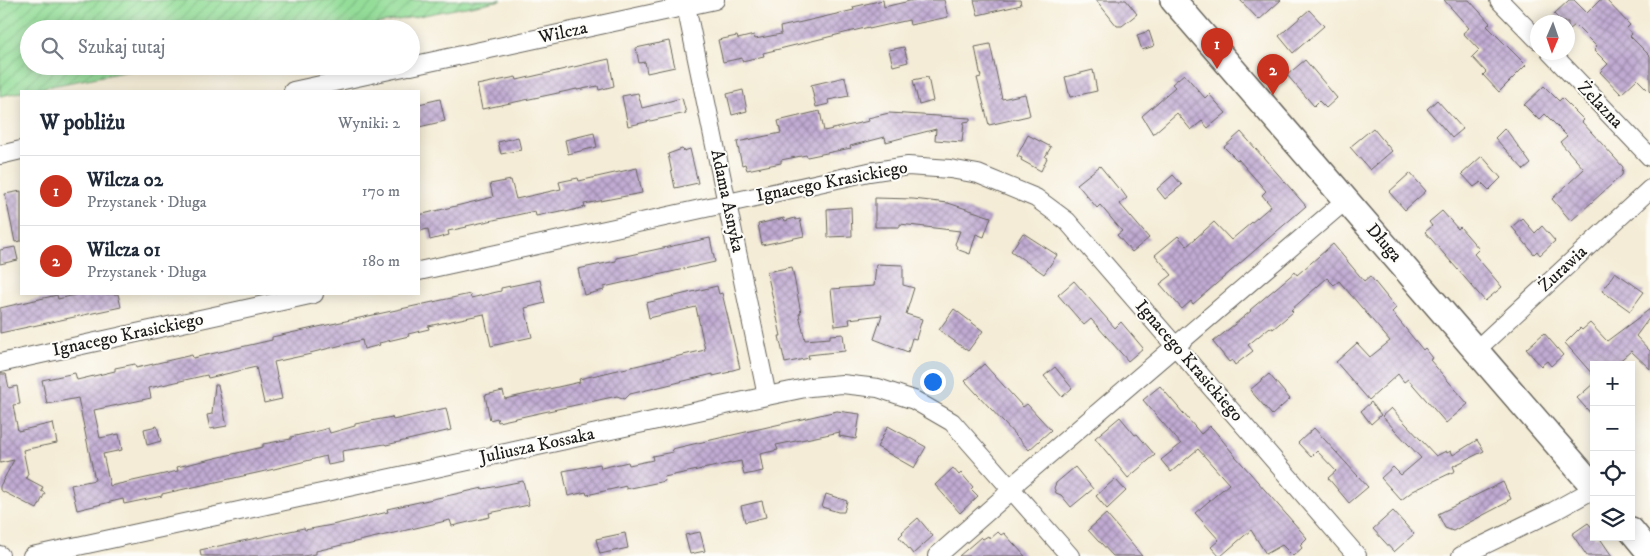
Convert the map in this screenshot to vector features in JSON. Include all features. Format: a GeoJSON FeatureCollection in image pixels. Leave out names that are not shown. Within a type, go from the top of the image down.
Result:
{"type":"FeatureCollection","features":[{"type":"Feature","properties":{"kind":"street","name":"Wilcza"},"geometry":{"type":"LineString","coordinates":[[420,64],[715,0]]}},
{"type":"Feature","properties":{"kind":"street","name":"Długa"},"geometry":{"type":"LineString","coordinates":[[1173,0],[1590,483]]}},
{"type":"Feature","properties":{"kind":"street"},"geometry":{"type":"LineString","coordinates":[[1499,0],[1530,32]]}},
{"type":"Feature","properties":{"kind":"street","name":"Adama Asnyka"},"geometry":{"type":"LineString","coordinates":[[686,6],[768,396]]}},
{"type":"Feature","properties":{"kind":"street","name":"Żelazna"},"geometry":{"type":"LineString","coordinates":[[1558,60],[1650,157]]}},
{"type":"Feature","properties":{"kind":"street","name":"Wilcza"},"geometry":{"type":"LineString","coordinates":[[298,90],[368,75]]}},
{"type":"Feature","properties":{"kind":"street"},"geometry":{"type":"LineString","coordinates":[[0,154],[20,150]]}},
{"type":"Feature","properties":{"kind":"street","name":"Ignacego Krasickiego"},"geometry":{"type":"LineString","coordinates":[[420,271],[869,172],[908,166],[950,169],[978,174],[1036,198],[1067,220],[1358,556]]}},
{"type":"Feature","properties":{"kind":"street","name":"Żurawia"},"geometry":{"type":"LineString","coordinates":[[1476,350],[1650,189]]}},
{"type":"Feature","properties":{"kind":"street"},"geometry":{"type":"LineString","coordinates":[[937,556],[1004,497],[1011,488],[1346,200]]}},
{"type":"Feature","properties":{"kind":"street","name":"Ignacego Krasickiego"},"geometry":{"type":"LineString","coordinates":[[0,363],[309,295]]}},
{"type":"Feature","properties":{"kind":"street","name":"Juliusza Kossaka"},"geometry":{"type":"LineString","coordinates":[[32,556],[810,387],[842,384],[878,388],[914,400],[952,422],[1070,556]]}},
{"type":"Feature","properties":{"kind":"street"},"geometry":{"type":"LineString","coordinates":[[1460,556],[1554,511],[1590,490]]}},
{"type":"Feature","properties":{"kind":"street"},"geometry":{"type":"LineString","coordinates":[[1635,535],[1650,553]]}},
{"type":"Feature","properties":{"kind":"green space"},"geometry":{"type":"Polygon","coordinates":[[[0,0],[502,0],[398,20],[20,20],[20,75],[108,75],[31,90],[20,90],[20,92],[0,96],[0,0]]]}},
{"type":"Feature","properties":{"kind":"building"},"geometry":{"type":"Polygon","coordinates":[[[883,0],[884,7],[914,0],[944,0],[948,17],[910,25],[909,20],[869,29],[869,27],[763,53],[764,56],[742,61],[742,58],[723,62],[718,40],[737,36],[738,39],[754,35],[755,39],[781,34],[780,27],[854,10],[853,7],[883,0]]]}},
{"type":"Feature","properties":{"kind":"building"},"geometry":{"type":"Polygon","coordinates":[[[974,0],[1020,0],[1021,5],[978,15],[974,0]]]}},
{"type":"Feature","properties":{"kind":"building"},"geometry":{"type":"Polygon","coordinates":[[[1096,0],[1126,0],[1137,14],[1122,26],[1117,26],[1096,0]]]}},
{"type":"Feature","properties":{"kind":"building"},"geometry":{"type":"Polygon","coordinates":[[[1240,0],[1281,0],[1259,20],[1240,0]]]}},
{"type":"Feature","properties":{"kind":"building"},"geometry":{"type":"Polygon","coordinates":[[[1444,0],[1469,0],[1490,23],[1487,26],[1526,65],[1499,92],[1483,75],[1486,72],[1472,57],[1479,50],[1463,33],[1469,28],[1444,0]]]}},
{"type":"Feature","properties":{"kind":"building"},"geometry":{"type":"Polygon","coordinates":[[[1569,0],[1574,0],[1587,13],[1600,0],[1606,0],[1630,25],[1627,28],[1632,34],[1630,36],[1650,56],[1650,92],[1637,79],[1621,94],[1600,72],[1608,64],[1594,50],[1597,47],[1575,25],[1575,15],[1554,14],[1569,0]]]}},
{"type":"Feature","properties":{"kind":"building"},"geometry":{"type":"Polygon","coordinates":[[[1309,10],[1324,26],[1293,53],[1279,36],[1309,10]]]}},
{"type":"Feature","properties":{"kind":"building"},"geometry":{"type":"Polygon","coordinates":[[[1149,31],[1154,46],[1142,50],[1137,35],[1149,31]]]}},
{"type":"Feature","properties":{"kind":"building"},"geometry":{"type":"Polygon","coordinates":[[[669,41],[675,67],[647,73],[645,62],[639,63],[636,48],[669,41]]]}},
{"type":"Feature","properties":{"kind":"building"},"geometry":{"type":"Polygon","coordinates":[[[990,44],[1002,99],[1025,94],[1030,115],[989,125],[977,78],[981,77],[975,47],[990,44]]]}},
{"type":"Feature","properties":{"kind":"building"},"geometry":{"type":"Polygon","coordinates":[[[904,47],[908,62],[893,66],[889,50],[904,47]]]}},
{"type":"Feature","properties":{"kind":"building"},"geometry":{"type":"Polygon","coordinates":[[[609,59],[614,86],[599,90],[598,86],[577,89],[482,109],[477,85],[516,77],[517,80],[609,59]]]}},
{"type":"Feature","properties":{"kind":"building"},"geometry":{"type":"Polygon","coordinates":[[[1305,60],[1337,98],[1326,108],[1319,101],[1314,106],[1287,75],[1305,60]]]}},
{"type":"Feature","properties":{"kind":"building"},"geometry":{"type":"Polygon","coordinates":[[[1093,70],[1097,91],[1070,97],[1065,77],[1093,70]]]}},
{"type":"Feature","properties":{"kind":"building"},"geometry":{"type":"Polygon","coordinates":[[[1184,74],[1205,98],[1209,94],[1226,113],[1208,128],[1202,121],[1191,130],[1177,113],[1153,134],[1142,116],[1175,87],[1172,84],[1184,74]]]}},
{"type":"Feature","properties":{"kind":"building"},"geometry":{"type":"Polygon","coordinates":[[[845,77],[849,96],[828,100],[829,104],[816,107],[811,85],[845,77]]]}},
{"type":"Feature","properties":{"kind":"building"},"geometry":{"type":"Polygon","coordinates":[[[928,77],[933,101],[919,105],[913,80],[928,77]]]}},
{"type":"Feature","properties":{"kind":"building"},"geometry":{"type":"Polygon","coordinates":[[[1544,86],[1559,101],[1562,98],[1584,120],[1582,122],[1623,167],[1622,175],[1571,221],[1552,199],[1584,169],[1560,142],[1567,136],[1545,114],[1539,120],[1524,105],[1544,86]]]}},
{"type":"Feature","properties":{"kind":"building"},"geometry":{"type":"Polygon","coordinates":[[[743,90],[747,111],[732,115],[727,94],[743,90]]]}},
{"type":"Feature","properties":{"kind":"building"},"geometry":{"type":"Polygon","coordinates":[[[638,93],[642,108],[682,98],[686,113],[628,126],[622,96],[638,93]]]}},
{"type":"Feature","properties":{"kind":"building"},"geometry":{"type":"Polygon","coordinates":[[[440,99],[445,121],[420,127],[420,104],[440,99]]]}},
{"type":"Feature","properties":{"kind":"building"},"geometry":{"type":"Polygon","coordinates":[[[1437,100],[1463,129],[1452,138],[1427,109],[1437,100]]]}},
{"type":"Feature","properties":{"kind":"building"},"geometry":{"type":"Polygon","coordinates":[[[820,111],[824,131],[869,121],[868,118],[889,113],[970,118],[970,121],[964,122],[962,142],[935,140],[936,129],[886,142],[885,137],[850,146],[851,148],[781,160],[781,163],[747,170],[745,164],[742,165],[737,142],[781,133],[778,121],[820,111]]]}},
{"type":"Feature","properties":{"kind":"building"},"geometry":{"type":"Polygon","coordinates":[[[1373,128],[1392,151],[1370,170],[1350,147],[1373,128]]]}},
{"type":"Feature","properties":{"kind":"building"},"geometry":{"type":"Polygon","coordinates":[[[1505,128],[1531,164],[1524,170],[1495,138],[1505,128]]]}},
{"type":"Feature","properties":{"kind":"building"},"geometry":{"type":"Polygon","coordinates":[[[1241,132],[1306,206],[1193,304],[1191,301],[1182,309],[1160,284],[1172,275],[1155,255],[1178,236],[1187,246],[1214,222],[1231,240],[1271,206],[1262,195],[1266,191],[1238,159],[1224,147],[1241,132]]]}},
{"type":"Feature","properties":{"kind":"building"},"geometry":{"type":"Polygon","coordinates":[[[594,133],[597,147],[568,154],[565,140],[594,133]]]}},
{"type":"Feature","properties":{"kind":"building"},"geometry":{"type":"Polygon","coordinates":[[[1028,135],[1051,147],[1045,157],[1047,158],[1041,171],[1017,156],[1028,135]]]}},
{"type":"Feature","properties":{"kind":"building"},"geometry":{"type":"Polygon","coordinates":[[[518,137],[521,150],[501,154],[498,142],[518,137]]]}},
{"type":"Feature","properties":{"kind":"building"},"geometry":{"type":"Polygon","coordinates":[[[682,149],[684,151],[690,149],[698,183],[675,188],[668,154],[682,149]]]}},
{"type":"Feature","properties":{"kind":"building"},"geometry":{"type":"Polygon","coordinates":[[[1482,156],[1501,178],[1489,190],[1481,182],[1474,187],[1462,174],[1482,156]]]}},
{"type":"Feature","properties":{"kind":"building"},"geometry":{"type":"Polygon","coordinates":[[[1100,166],[1127,198],[1120,204],[1149,238],[1132,252],[1117,235],[1122,231],[1100,205],[1097,208],[1077,184],[1100,166]]]}},
{"type":"Feature","properties":{"kind":"building"},"geometry":{"type":"Polygon","coordinates":[[[637,168],[642,193],[584,204],[585,207],[566,212],[565,210],[536,216],[535,211],[466,226],[448,231],[449,235],[430,240],[428,229],[420,231],[420,215],[493,197],[490,184],[511,180],[516,199],[561,189],[559,182],[578,178],[579,181],[637,168]]]}},
{"type":"Feature","properties":{"kind":"building"},"geometry":{"type":"Polygon","coordinates":[[[1410,173],[1426,191],[1405,210],[1389,192],[1410,173]]]}},
{"type":"Feature","properties":{"kind":"building"},"geometry":{"type":"Polygon","coordinates":[[[1173,175],[1182,185],[1165,199],[1157,189],[1173,175]]]}},
{"type":"Feature","properties":{"kind":"building"},"geometry":{"type":"Polygon","coordinates":[[[20,191],[20,241],[15,242],[5,194],[20,191]]]}},
{"type":"Feature","properties":{"kind":"building"},"geometry":{"type":"Polygon","coordinates":[[[875,198],[913,199],[948,203],[991,217],[984,237],[976,234],[970,254],[959,250],[955,244],[960,231],[900,224],[900,227],[875,227],[875,198]]]}},
{"type":"Feature","properties":{"kind":"building"},"geometry":{"type":"Polygon","coordinates":[[[851,207],[852,236],[828,237],[827,209],[851,207]]]}},
{"type":"Feature","properties":{"kind":"building"},"geometry":{"type":"Polygon","coordinates":[[[1442,211],[1458,229],[1460,227],[1479,249],[1474,254],[1502,287],[1485,301],[1425,232],[1432,226],[1429,222],[1442,211]]]}},
{"type":"Feature","properties":{"kind":"building"},"geometry":{"type":"Polygon","coordinates":[[[784,218],[785,221],[795,218],[796,220],[800,219],[804,236],[762,245],[758,224],[784,218]]]}},
{"type":"Feature","properties":{"kind":"building"},"geometry":{"type":"Polygon","coordinates":[[[1522,218],[1535,233],[1542,226],[1555,241],[1540,255],[1537,251],[1534,254],[1512,227],[1522,218]]]}},
{"type":"Feature","properties":{"kind":"building"},"geometry":{"type":"Polygon","coordinates":[[[1023,233],[1057,255],[1044,274],[1011,251],[1023,233]]]}},
{"type":"Feature","properties":{"kind":"building"},"geometry":{"type":"Polygon","coordinates":[[[710,238],[715,262],[604,287],[604,290],[584,295],[578,269],[616,261],[616,258],[710,238]]]}},
{"type":"Feature","properties":{"kind":"building"},"geometry":{"type":"Polygon","coordinates":[[[1333,244],[1364,281],[1370,276],[1396,308],[1392,312],[1423,350],[1425,348],[1433,358],[1430,360],[1468,404],[1446,423],[1408,379],[1404,382],[1398,374],[1369,400],[1336,362],[1357,343],[1370,357],[1390,341],[1339,281],[1334,285],[1327,278],[1273,329],[1270,327],[1248,345],[1253,351],[1235,365],[1232,360],[1229,362],[1213,342],[1295,272],[1297,275],[1333,244]]]}},
{"type":"Feature","properties":{"kind":"building"},"geometry":{"type":"Polygon","coordinates":[[[15,247],[18,260],[0,264],[0,250],[15,247]]]}},
{"type":"Feature","properties":{"kind":"building"},"geometry":{"type":"Polygon","coordinates":[[[876,264],[903,265],[903,285],[914,288],[906,314],[922,319],[916,339],[912,338],[908,352],[874,339],[882,315],[849,319],[850,324],[835,326],[831,289],[874,286],[876,264]]]}},
{"type":"Feature","properties":{"kind":"building"},"geometry":{"type":"Polygon","coordinates":[[[792,267],[805,340],[830,338],[830,335],[843,334],[845,351],[808,355],[809,358],[785,363],[767,272],[792,267]]]}},
{"type":"Feature","properties":{"kind":"building"},"geometry":{"type":"Polygon","coordinates":[[[1615,272],[1644,292],[1630,311],[1602,291],[1615,272]]]}},
{"type":"Feature","properties":{"kind":"building"},"geometry":{"type":"Polygon","coordinates":[[[540,280],[545,303],[525,308],[532,337],[491,346],[484,314],[428,326],[429,329],[364,349],[362,340],[274,362],[282,399],[264,403],[256,367],[208,378],[207,375],[149,388],[151,398],[94,410],[100,438],[119,434],[122,450],[103,454],[110,486],[178,471],[177,467],[263,447],[263,444],[291,439],[291,437],[328,428],[330,433],[355,426],[355,424],[392,417],[393,420],[446,408],[451,430],[386,445],[342,451],[343,462],[328,465],[326,456],[162,494],[162,496],[124,504],[123,499],[77,510],[71,485],[95,480],[78,398],[47,404],[42,380],[75,373],[77,380],[135,364],[136,368],[192,355],[193,358],[272,340],[272,337],[470,294],[471,298],[501,291],[501,288],[540,280]]]}},
{"type":"Feature","properties":{"kind":"building"},"geometry":{"type":"Polygon","coordinates":[[[1074,281],[1115,328],[1121,322],[1143,348],[1128,361],[1091,319],[1084,325],[1058,295],[1074,281]]]}},
{"type":"Feature","properties":{"kind":"building"},"geometry":{"type":"Polygon","coordinates":[[[717,286],[719,294],[722,293],[740,368],[730,372],[713,376],[713,374],[630,394],[625,399],[617,396],[498,422],[497,418],[490,420],[485,395],[503,391],[505,399],[580,382],[579,379],[705,350],[696,307],[649,318],[646,303],[717,286]]]}},
{"type":"Feature","properties":{"kind":"building"},"geometry":{"type":"Polygon","coordinates":[[[57,295],[58,299],[75,295],[118,295],[121,307],[0,333],[0,308],[57,295]]]}},
{"type":"Feature","properties":{"kind":"building"},"geometry":{"type":"Polygon","coordinates":[[[954,309],[983,331],[968,351],[939,330],[954,309]]]}},
{"type":"Feature","properties":{"kind":"building"},"geometry":{"type":"Polygon","coordinates":[[[1650,309],[1650,317],[1636,336],[1650,351],[1650,369],[1631,351],[1620,361],[1590,361],[1590,371],[1565,343],[1580,328],[1582,330],[1590,323],[1607,341],[1650,309]]]}},
{"type":"Feature","properties":{"kind":"building"},"geometry":{"type":"Polygon","coordinates":[[[1544,333],[1563,355],[1551,366],[1547,361],[1541,366],[1526,349],[1544,333]]]}},
{"type":"Feature","properties":{"kind":"building"},"geometry":{"type":"Polygon","coordinates":[[[984,364],[1023,407],[1027,404],[1051,430],[1029,450],[965,381],[984,364]]]}},
{"type":"Feature","properties":{"kind":"building"},"geometry":{"type":"Polygon","coordinates":[[[1055,367],[1072,388],[1062,397],[1044,376],[1055,367]]]}},
{"type":"Feature","properties":{"kind":"building"},"geometry":{"type":"Polygon","coordinates":[[[0,374],[6,374],[9,388],[17,386],[20,404],[13,405],[18,431],[53,423],[57,443],[23,450],[28,474],[26,478],[43,487],[41,491],[45,493],[37,509],[0,490],[0,486],[14,460],[0,463],[0,374]]]}},
{"type":"Feature","properties":{"kind":"building"},"geometry":{"type":"Polygon","coordinates":[[[1269,374],[1290,399],[1272,415],[1250,390],[1269,374]]]}},
{"type":"Feature","properties":{"kind":"building"},"geometry":{"type":"Polygon","coordinates":[[[215,385],[218,385],[227,426],[210,429],[207,415],[212,414],[215,385]]]}},
{"type":"Feature","properties":{"kind":"building"},"geometry":{"type":"Polygon","coordinates":[[[1160,386],[1201,434],[1210,426],[1214,430],[1307,538],[1300,545],[1302,548],[1293,556],[1282,545],[1266,554],[1251,530],[1221,556],[1211,547],[1219,540],[1195,513],[1229,484],[1198,449],[1171,472],[1161,460],[1181,444],[1143,400],[1160,386]]]}},
{"type":"Feature","properties":{"kind":"building"},"geometry":{"type":"Polygon","coordinates":[[[1590,387],[1590,413],[1577,398],[1590,387]]]}},
{"type":"Feature","properties":{"kind":"building"},"geometry":{"type":"Polygon","coordinates":[[[1371,402],[1381,415],[1371,424],[1361,411],[1371,402]]]}},
{"type":"Feature","properties":{"kind":"building"},"geometry":{"type":"Polygon","coordinates":[[[1391,408],[1436,456],[1446,451],[1447,453],[1451,451],[1453,455],[1477,440],[1484,451],[1453,466],[1455,471],[1413,491],[1401,500],[1381,478],[1393,467],[1401,475],[1421,458],[1382,416],[1391,408]]]}},
{"type":"Feature","properties":{"kind":"building"},"geometry":{"type":"Polygon","coordinates":[[[837,411],[860,414],[856,439],[839,436],[840,432],[776,445],[778,450],[760,454],[763,471],[744,475],[741,461],[664,477],[665,481],[626,489],[626,486],[587,495],[586,492],[568,496],[563,471],[600,464],[601,468],[628,462],[629,465],[653,460],[652,456],[673,452],[672,449],[837,411]]]}},
{"type":"Feature","properties":{"kind":"building"},"geometry":{"type":"Polygon","coordinates":[[[1120,417],[1155,455],[1128,478],[1095,438],[1120,417]]]}},
{"type":"Feature","properties":{"kind":"building"},"geometry":{"type":"Polygon","coordinates":[[[157,426],[161,441],[147,445],[144,429],[157,426]]]}},
{"type":"Feature","properties":{"kind":"building"},"geometry":{"type":"Polygon","coordinates":[[[888,426],[926,447],[914,468],[877,447],[888,426]]]}},
{"type":"Feature","properties":{"kind":"building"},"geometry":{"type":"Polygon","coordinates":[[[1314,428],[1368,487],[1349,503],[1328,478],[1336,471],[1317,451],[1311,457],[1298,443],[1314,428]]]}},
{"type":"Feature","properties":{"kind":"building"},"geometry":{"type":"Polygon","coordinates":[[[1075,467],[1093,489],[1071,507],[1061,495],[1056,493],[1054,488],[1056,483],[1075,467]]]}},
{"type":"Feature","properties":{"kind":"building"},"geometry":{"type":"Polygon","coordinates":[[[953,468],[959,475],[961,473],[978,496],[960,513],[935,485],[953,468]]]}},
{"type":"Feature","properties":{"kind":"building"},"geometry":{"type":"Polygon","coordinates":[[[1115,479],[1126,491],[1107,509],[1096,496],[1115,479]]]}},
{"type":"Feature","properties":{"kind":"building"},"geometry":{"type":"Polygon","coordinates":[[[523,481],[529,505],[489,513],[490,517],[452,526],[450,520],[316,551],[316,554],[303,556],[201,556],[200,550],[304,528],[305,530],[332,525],[388,512],[387,509],[523,481]]]}},
{"type":"Feature","properties":{"kind":"building"},"geometry":{"type":"Polygon","coordinates":[[[1503,482],[1511,499],[1508,502],[1453,531],[1445,528],[1438,514],[1503,482]]]}},
{"type":"Feature","properties":{"kind":"building"},"geometry":{"type":"Polygon","coordinates":[[[826,494],[847,501],[844,512],[822,507],[826,494]]]}},
{"type":"Feature","properties":{"kind":"building"},"geometry":{"type":"Polygon","coordinates":[[[762,501],[766,517],[745,522],[741,506],[762,501]]]}},
{"type":"Feature","properties":{"kind":"building"},"geometry":{"type":"Polygon","coordinates":[[[1393,511],[1414,534],[1394,552],[1373,529],[1393,511]]]}},
{"type":"Feature","properties":{"kind":"building"},"geometry":{"type":"Polygon","coordinates":[[[1106,514],[1142,556],[1113,556],[1088,530],[1106,514]]]}},
{"type":"Feature","properties":{"kind":"building"},"geometry":{"type":"Polygon","coordinates":[[[918,518],[933,536],[913,554],[899,537],[918,518]]]}},
{"type":"Feature","properties":{"kind":"building"},"geometry":{"type":"Polygon","coordinates":[[[1588,523],[1590,525],[1590,541],[1602,541],[1612,556],[1587,556],[1572,534],[1588,523]]]}},
{"type":"Feature","properties":{"kind":"building"},"geometry":{"type":"Polygon","coordinates":[[[700,532],[705,551],[690,554],[685,535],[700,532]]]}},
{"type":"Feature","properties":{"kind":"building"},"geometry":{"type":"Polygon","coordinates":[[[998,532],[1001,535],[1004,533],[1025,556],[959,556],[981,537],[983,539],[988,536],[990,539],[998,532]]]}},
{"type":"Feature","properties":{"kind":"building"},"geometry":{"type":"Polygon","coordinates":[[[625,533],[628,548],[600,554],[596,539],[625,533]]]}},
{"type":"Feature","properties":{"kind":"place","name":"Wilcza 02"},"geometry":{"type":"Point","coordinates":[1217,69]}},
{"type":"Feature","properties":{"kind":"place","name":"Wilcza 01"},"geometry":{"type":"Point","coordinates":[1273,95]}}]}
